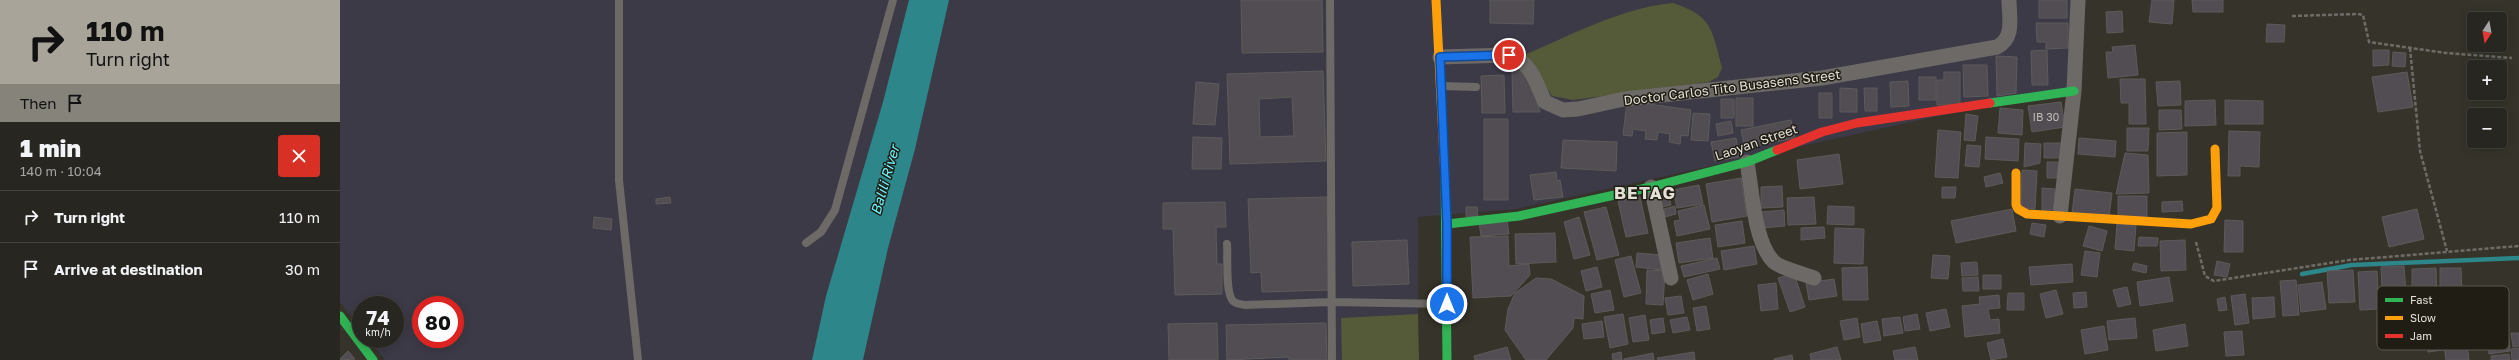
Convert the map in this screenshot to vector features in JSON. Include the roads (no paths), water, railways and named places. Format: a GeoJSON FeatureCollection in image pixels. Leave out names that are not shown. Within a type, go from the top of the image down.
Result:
{"type":"FeatureCollection","features":[{"type":"Feature","properties":{"kind":"main road"},"geometry":{"type":"LineString","coordinates":[[1436,0],[1442,86],[1447,224],[1448,360]]}},
{"type":"Feature","properties":{"kind":"main road","name":"Laoyan Street"},"geometry":{"type":"LineString","coordinates":[[1447,224],[1519,216],[1651,187],[1747,162],[1822,132],[1857,123],[2074,91]]}},
{"type":"Feature","properties":{"kind":"main road"},"geometry":{"type":"LineString","coordinates":[[2016,173],[2016,205],[2018,210],[2026,214],[2191,224],[2211,219],[2218,208],[2215,150]]}},
{"type":"Feature","properties":{"kind":"main road"},"geometry":{"type":"LineString","coordinates":[[340,316],[373,360]]}},
{"type":"Feature","properties":{"kind":"street","name":"Doctor Carlos Tito Busasens Street"},"geometry":{"type":"LineString","coordinates":[[1440,57],[1509,55],[1518,58],[1527,65],[1537,79],[1545,102],[1563,110],[1578,109],[1624,99],[1822,78],[1998,47],[2004,44],[2010,33],[2009,0]]}},
{"type":"Feature","properties":{"kind":"street"},"geometry":{"type":"LineString","coordinates":[[2060,216],[2074,91],[2078,0]]}},
{"type":"Feature","properties":{"kind":"street"},"geometry":{"type":"LineString","coordinates":[[1747,162],[1759,235],[1766,250],[1774,262],[1814,278]]}},
{"type":"Feature","properties":{"kind":"street"},"geometry":{"type":"LineString","coordinates":[[1651,187],[1672,278]]}},
{"type":"Feature","properties":{"kind":"lane"},"geometry":{"type":"LineString","coordinates":[[619,0],[619,180],[638,360]]}},
{"type":"Feature","properties":{"kind":"lane"},"geometry":{"type":"LineString","coordinates":[[806,243],[821,232],[835,210],[893,0]]}},
{"type":"Feature","properties":{"kind":"lane"},"geometry":{"type":"LineString","coordinates":[[1330,0],[1332,360]]}},
{"type":"Feature","properties":{"kind":"lane"},"geometry":{"type":"LineString","coordinates":[[1442,86],[1476,87]]}},
{"type":"Feature","properties":{"kind":"lane"},"geometry":{"type":"LineString","coordinates":[[1227,244],[1228,292],[1233,300],[1238,304],[1245,306],[1332,302],[1447,304]]}},
{"type":"Feature","properties":{"kind":"water","name":"Balili River"},"geometry":{"type":"Polygon","coordinates":[[[909,0],[949,0],[915,149],[888,248],[863,360],[812,360],[826,296],[883,102],[909,0]]]}},
{"type":"Feature","properties":{"kind":"waterway"},"geometry":{"type":"LineString","coordinates":[[2302,274],[2352,265],[2519,258]]}},
{"type":"Feature","properties":{"kind":"district","name":"BETAG"},"geometry":{"type":"Point","coordinates":[1645,193]}}]}
